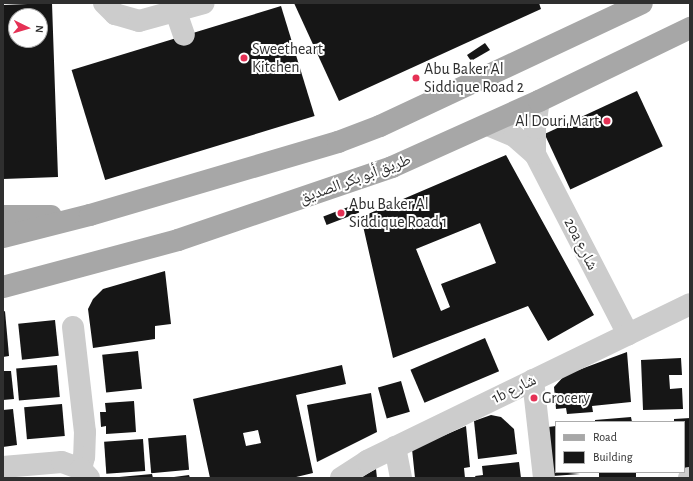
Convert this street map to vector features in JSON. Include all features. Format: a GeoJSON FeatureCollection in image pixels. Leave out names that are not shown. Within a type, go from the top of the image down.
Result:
{"type":"FeatureCollection","features":[{"type":"Feature","properties":{"kind":"main road"},"geometry":{"type":"LineString","coordinates":[[3,237],[90,215],[338,142],[380,126],[642,3]]}},
{"type":"Feature","properties":{"kind":"main road","name":"طريق أبو بكر الصديق"},"geometry":{"type":"LineString","coordinates":[[3,287],[178,240],[346,184],[425,154],[690,28]]}},
{"type":"Feature","properties":{"kind":"main road"},"geometry":{"type":"LineString","coordinates":[[3,216],[90,215]]}},
{"type":"Feature","properties":{"kind":"street"},"geometry":{"type":"LineString","coordinates":[[104,3],[115,14],[127,20],[140,21],[152,19],[204,3]]}},
{"type":"Feature","properties":{"kind":"street"},"geometry":{"type":"LineString","coordinates":[[176,12],[184,35]]}},
{"type":"Feature","properties":{"kind":"street","name":"20a شارع"},"geometry":{"type":"LineString","coordinates":[[535,154],[535,128],[539,101]]}},
{"type":"Feature","properties":{"kind":"street","name":"20a شارع"},"geometry":{"type":"LineString","coordinates":[[488,125],[514,136],[535,154],[628,334]]}},
{"type":"Feature","properties":{"kind":"street","name":"1b شارع"},"geometry":{"type":"LineString","coordinates":[[341,478],[353,468],[395,447],[690,304]]}},
{"type":"Feature","properties":{"kind":"street"},"geometry":{"type":"LineString","coordinates":[[72,327],[86,432],[84,457],[85,474]]}},
{"type":"Feature","properties":{"kind":"street"},"geometry":{"type":"LineString","coordinates":[[533,380],[544,478]]}},
{"type":"Feature","properties":{"kind":"street"},"geometry":{"type":"LineString","coordinates":[[395,447],[400,478]]}},
{"type":"Feature","properties":{"kind":"street"},"geometry":{"type":"LineString","coordinates":[[3,467],[62,462],[85,474]]}},
{"type":"Feature","properties":{"kind":"building"},"geometry":{"type":"Polygon","coordinates":[[[52,3],[58,177],[3,179],[3,5],[52,3]]]}},
{"type":"Feature","properties":{"kind":"building"},"geometry":{"type":"Polygon","coordinates":[[[294,3],[539,3],[541,9],[339,101],[294,3]]]}},
{"type":"Feature","properties":{"kind":"building"},"geometry":{"type":"Polygon","coordinates":[[[281,6],[315,116],[105,180],[72,70],[281,6]]]}},
{"type":"Feature","properties":{"kind":"building"},"geometry":{"type":"Polygon","coordinates":[[[485,43],[490,50],[471,61],[467,55],[485,43]]]}},
{"type":"Feature","properties":{"kind":"building"},"geometry":{"type":"Polygon","coordinates":[[[637,91],[663,146],[570,189],[545,134],[637,91]]]}},
{"type":"Feature","properties":{"kind":"building"},"geometry":{"type":"Polygon","coordinates":[[[506,155],[594,315],[548,341],[528,306],[393,358],[361,217],[506,155]],[[480,223],[416,249],[441,311],[450,307],[441,284],[496,263],[480,223]]]}},
{"type":"Feature","properties":{"kind":"building"},"geometry":{"type":"Polygon","coordinates":[[[356,204],[359,212],[327,225],[323,217],[356,204]]]}},
{"type":"Feature","properties":{"kind":"building"},"geometry":{"type":"Polygon","coordinates":[[[165,271],[171,324],[155,326],[155,339],[93,348],[88,309],[93,299],[103,289],[165,271]]]}},
{"type":"Feature","properties":{"kind":"building"},"geometry":{"type":"Polygon","coordinates":[[[5,311],[9,356],[3,357],[3,312],[5,311]]]}},
{"type":"Feature","properties":{"kind":"building"},"geometry":{"type":"Polygon","coordinates":[[[55,320],[59,356],[22,360],[18,324],[55,320]]]}},
{"type":"Feature","properties":{"kind":"building"},"geometry":{"type":"Polygon","coordinates":[[[485,338],[499,371],[425,403],[410,370],[485,338]]]}},
{"type":"Feature","properties":{"kind":"building"},"geometry":{"type":"Polygon","coordinates":[[[138,351],[142,389],[106,393],[102,355],[138,351]]]}},
{"type":"Feature","properties":{"kind":"building"},"geometry":{"type":"Polygon","coordinates":[[[627,352],[631,402],[592,406],[593,412],[567,414],[566,408],[556,409],[554,387],[565,375],[627,352]]]}},
{"type":"Feature","properties":{"kind":"building"},"geometry":{"type":"Polygon","coordinates":[[[681,358],[682,375],[669,375],[670,389],[682,388],[683,409],[643,410],[641,360],[681,358]]]}},
{"type":"Feature","properties":{"kind":"building"},"geometry":{"type":"Polygon","coordinates":[[[57,365],[60,397],[19,400],[16,369],[57,365]]]}},
{"type":"Feature","properties":{"kind":"building"},"geometry":{"type":"Polygon","coordinates":[[[342,365],[346,384],[296,395],[313,473],[292,478],[210,478],[193,399],[342,365]],[[258,430],[243,433],[246,446],[261,443],[258,430]]]}},
{"type":"Feature","properties":{"kind":"building"},"geometry":{"type":"Polygon","coordinates":[[[3,371],[11,371],[14,399],[3,400],[3,371]]]}},
{"type":"Feature","properties":{"kind":"building"},"geometry":{"type":"Polygon","coordinates":[[[401,381],[410,412],[387,418],[378,388],[401,381]]]}},
{"type":"Feature","properties":{"kind":"building"},"geometry":{"type":"Polygon","coordinates":[[[371,393],[377,432],[317,462],[307,405],[371,393]]]}},
{"type":"Feature","properties":{"kind":"building"},"geometry":{"type":"Polygon","coordinates":[[[134,401],[136,432],[106,434],[106,426],[101,427],[100,412],[106,412],[105,403],[134,401]]]}},
{"type":"Feature","properties":{"kind":"building"},"geometry":{"type":"Polygon","coordinates":[[[62,404],[65,436],[27,439],[24,407],[62,404]]]}},
{"type":"Feature","properties":{"kind":"building"},"geometry":{"type":"Polygon","coordinates":[[[13,409],[17,445],[3,447],[3,410],[13,409]]]}},
{"type":"Feature","properties":{"kind":"building"},"geometry":{"type":"Polygon","coordinates":[[[491,415],[501,417],[514,429],[517,454],[478,459],[474,421],[491,415]]]}},
{"type":"Feature","properties":{"kind":"building"},"geometry":{"type":"Polygon","coordinates":[[[631,417],[632,421],[595,421],[631,417]]]}},
{"type":"Feature","properties":{"kind":"building"},"geometry":{"type":"Polygon","coordinates":[[[690,418],[690,469],[685,470],[685,421],[674,421],[674,419],[690,418]]]}},
{"type":"Feature","properties":{"kind":"building"},"geometry":{"type":"Polygon","coordinates":[[[466,426],[470,467],[464,468],[465,478],[415,478],[412,449],[466,426]]]}},
{"type":"Feature","properties":{"kind":"building"},"geometry":{"type":"Polygon","coordinates":[[[555,426],[555,473],[580,474],[553,476],[548,427],[555,426]]]}},
{"type":"Feature","properties":{"kind":"building"},"geometry":{"type":"Polygon","coordinates":[[[186,435],[189,470],[151,473],[148,438],[186,435]]]}},
{"type":"Feature","properties":{"kind":"building"},"geometry":{"type":"Polygon","coordinates":[[[143,439],[145,471],[106,474],[104,442],[143,439]]]}},
{"type":"Feature","properties":{"kind":"building"},"geometry":{"type":"Polygon","coordinates":[[[519,462],[521,478],[476,478],[475,476],[483,475],[482,466],[519,462]]]}},
{"type":"Feature","properties":{"kind":"building"},"geometry":{"type":"Polygon","coordinates":[[[376,469],[377,478],[360,478],[376,469]]]}},
{"type":"Feature","properties":{"kind":"building"},"geometry":{"type":"Polygon","coordinates":[[[599,473],[636,473],[636,478],[599,478],[599,473]]]}},
{"type":"Feature","properties":{"kind":"building"},"geometry":{"type":"Polygon","coordinates":[[[152,474],[153,478],[119,477],[152,474]]]}},
{"type":"Feature","properties":{"kind":"building"},"geometry":{"type":"Polygon","coordinates":[[[189,475],[190,478],[174,478],[174,477],[189,475]]]}},
{"type":"Feature","properties":{"kind":"place","name":"Sweetheart Kitchen"},"geometry":{"type":"Point","coordinates":[244,58]}},
{"type":"Feature","properties":{"kind":"place","name":"Abu Baker Al Siddique Road 2"},"geometry":{"type":"Point","coordinates":[416,78]}},
{"type":"Feature","properties":{"kind":"place","name":"Al Douri Mart"},"geometry":{"type":"Point","coordinates":[607,121]}},
{"type":"Feature","properties":{"kind":"place","name":"Abu Baker Al Siddique Road 1"},"geometry":{"type":"Point","coordinates":[341,213]}},
{"type":"Feature","properties":{"kind":"place","name":"Grocery"},"geometry":{"type":"Point","coordinates":[534,398]}}]}
